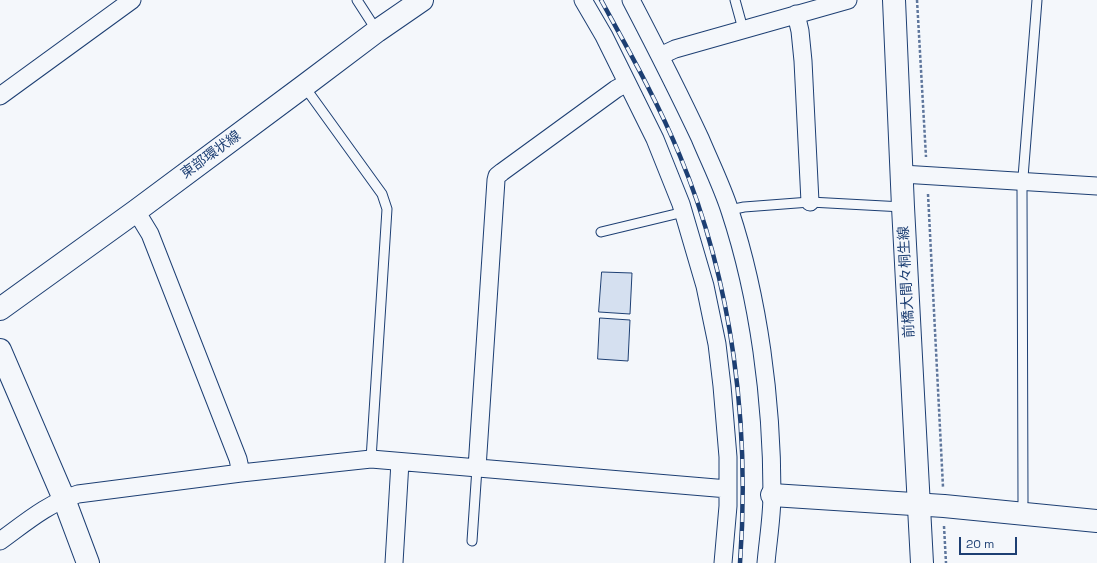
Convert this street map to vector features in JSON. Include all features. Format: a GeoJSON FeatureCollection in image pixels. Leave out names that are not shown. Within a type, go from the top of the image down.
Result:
{"type":"FeatureCollection","features":[{"type":"Feature","properties":{"kind":"street"},"geometry":{"type":"LineString","coordinates":[[0,96],[132,0]]}},
{"type":"Feature","properties":{"kind":"street","name":"東部環状線"},"geometry":{"type":"LineString","coordinates":[[0,309],[136,211],[377,30],[422,0]]}},
{"type":"Feature","properties":{"kind":"street"},"geometry":{"type":"LineString","coordinates":[[583,0],[604,36],[655,139],[684,212],[705,286],[717,344],[728,457],[728,506],[723,563]]}},
{"type":"Feature","properties":{"kind":"street"},"geometry":{"type":"LineString","coordinates":[[631,0],[660,56],[713,168],[730,210],[745,269],[763,362],[769,423],[772,495],[766,563]]}},
{"type":"Feature","properties":{"kind":"street"},"geometry":{"type":"LineString","coordinates":[[660,56],[675,48],[848,0]]}},
{"type":"Feature","properties":{"kind":"street","name":"前橋大間々桐生線"},"geometry":{"type":"LineString","coordinates":[[894,0],[903,207],[922,563]]}},
{"type":"Feature","properties":{"kind":"street"},"geometry":{"type":"LineString","coordinates":[[796,14],[800,31],[802,54],[810,202]]}},
{"type":"Feature","properties":{"kind":"street"},"geometry":{"type":"LineString","coordinates":[[476,468],[497,176],[627,83]]}},
{"type":"Feature","properties":{"kind":"street"},"geometry":{"type":"LineString","coordinates":[[902,174],[1097,186]]}},
{"type":"Feature","properties":{"kind":"street"},"geometry":{"type":"LineString","coordinates":[[136,211],[150,234],[238,459],[240,472]]}},
{"type":"Feature","properties":{"kind":"street"},"geometry":{"type":"LineString","coordinates":[[0,350],[64,498],[88,563]]}},
{"type":"Feature","properties":{"kind":"street"},"geometry":{"type":"LineString","coordinates":[[0,541],[44,509],[64,498],[91,491],[240,472],[371,459],[728,489]]}},
{"type":"Feature","properties":{"kind":"street"},"geometry":{"type":"LineString","coordinates":[[394,563],[400,462]]}},
{"type":"Feature","properties":{"kind":"street"},"geometry":{"type":"LineString","coordinates":[[772,495],[944,506],[1097,521]]}},
{"type":"Feature","properties":{"kind":"lane"},"geometry":{"type":"LineString","coordinates":[[357,0],[377,30]]}},
{"type":"Feature","properties":{"kind":"lane"},"geometry":{"type":"LineString","coordinates":[[735,0],[743,29]]}},
{"type":"Feature","properties":{"kind":"lane"},"geometry":{"type":"LineString","coordinates":[[1022,514],[1023,182],[1037,0]]}},
{"type":"Feature","properties":{"kind":"lane"},"geometry":{"type":"LineString","coordinates":[[304,86],[382,194],[387,209],[371,459]]}},
{"type":"Feature","properties":{"kind":"lane"},"geometry":{"type":"LineString","coordinates":[[730,210],[744,207],[810,202],[903,207]]}},
{"type":"Feature","properties":{"kind":"lane"},"geometry":{"type":"LineString","coordinates":[[601,232],[684,212]]}},
{"type":"Feature","properties":{"kind":"lane"},"geometry":{"type":"LineString","coordinates":[[472,541],[476,468]]}},
{"type":"Feature","properties":{"kind":"path"},"geometry":{"type":"LineString","coordinates":[[917,0],[946,563]]}},
{"type":"Feature","properties":{"kind":"building"},"geometry":{"type":"Polygon","coordinates":[[[602,272],[632,273],[630,314],[599,312],[602,272]]]}},
{"type":"Feature","properties":{"kind":"building"},"geometry":{"type":"Polygon","coordinates":[[[600,318],[630,320],[628,361],[598,359],[600,318]]]}},
{"type":"Feature","properties":{"kind":"railway"},"geometry":{"type":"LineString","coordinates":[[601,0],[643,77],[680,156],[698,205],[713,254],[725,305],[734,356],[739,408],[742,460],[740,563]]}}]}
